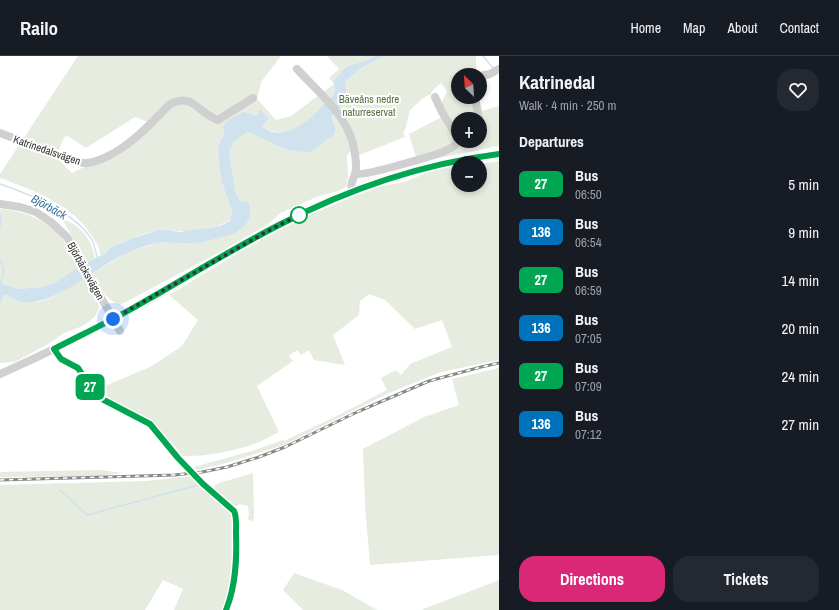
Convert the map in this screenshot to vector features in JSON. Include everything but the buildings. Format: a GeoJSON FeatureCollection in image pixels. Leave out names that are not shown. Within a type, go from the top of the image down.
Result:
{"type":"FeatureCollection","features":[{"type":"Feature","properties":{"kind":"street"},"geometry":{"type":"LineString","coordinates":[[487,75],[499,69]]}},
{"type":"Feature","properties":{"kind":"street"},"geometry":{"type":"LineString","coordinates":[[297,70],[340,114],[352,138],[356,160],[355,174],[351,182],[353,191]]}},
{"type":"Feature","properties":{"kind":"street"},"geometry":{"type":"LineString","coordinates":[[435,97],[451,127]]}},
{"type":"Feature","properties":{"kind":"street","name":"Katrinedalsvägen"},"geometry":{"type":"LineString","coordinates":[[0,133],[69,159],[87,163],[106,157],[116,151],[144,131],[169,105],[174,102],[182,99],[189,100],[218,120],[253,98]]}},
{"type":"Feature","properties":{"kind":"street"},"geometry":{"type":"LineString","coordinates":[[355,174],[359,175],[369,173],[426,157],[448,150],[451,148]]}},
{"type":"Feature","properties":{"kind":"street"},"geometry":{"type":"LineString","coordinates":[[1,373],[54,349],[113,319],[278,225],[312,209],[353,191],[396,176],[467,158],[499,154]]}},
{"type":"Feature","properties":{"kind":"street","name":"Björbäcksvägen"},"geometry":{"type":"LineString","coordinates":[[0,204],[20,207],[36,212],[51,222],[67,237],[120,331]]}},
{"type":"Feature","properties":{"kind":"street"},"geometry":{"type":"LineString","coordinates":[[54,349],[61,359],[78,368],[91,388],[102,399],[150,424],[178,458],[203,484],[234,511],[236,524],[234,580],[230,600],[226,610]]}},
{"type":"Feature","properties":{"kind":"green space","name":"Bäveåns nedre naturreservat"},"geometry":{"type":"Polygon","coordinates":[[[78,56],[281,56],[261,82],[257,99],[276,120],[291,116],[334,84],[329,78],[339,69],[327,56],[476,56],[476,68],[451,68],[451,104],[480,104],[482,111],[499,106],[499,146],[430,160],[451,147],[451,148],[487,148],[487,112],[451,112],[451,122],[441,104],[447,91],[441,83],[432,91],[431,94],[423,98],[410,110],[405,130],[403,131],[405,137],[359,155],[352,148],[347,156],[348,177],[346,187],[338,191],[319,196],[279,214],[271,222],[220,252],[120,305],[110,300],[101,288],[93,273],[127,253],[156,243],[194,243],[239,231],[246,225],[249,218],[236,194],[229,152],[234,142],[247,132],[261,136],[269,142],[309,152],[324,141],[335,127],[333,115],[337,110],[345,89],[346,81],[360,69],[373,62],[368,60],[347,66],[333,81],[334,83],[335,88],[333,95],[313,116],[297,127],[288,131],[270,131],[262,126],[269,119],[257,116],[223,127],[224,136],[220,141],[218,150],[219,164],[222,183],[232,211],[230,220],[225,223],[205,229],[191,231],[165,230],[148,232],[110,248],[106,253],[100,255],[99,247],[84,225],[63,207],[39,193],[0,178],[0,174],[78,56]],[[135,117],[86,148],[66,135],[56,157],[72,173],[119,155],[144,132],[151,123],[135,117]]]}},
{"type":"Feature","properties":{"kind":"green space"},"geometry":{"type":"Polygon","coordinates":[[[442,117],[451,130],[451,145],[416,157],[409,134],[442,117]]]}},
{"type":"Feature","properties":{"kind":"green space"},"geometry":{"type":"Polygon","coordinates":[[[499,161],[499,360],[441,372],[389,393],[284,445],[223,464],[197,470],[194,467],[255,450],[283,440],[284,441],[387,390],[381,378],[396,370],[401,375],[410,364],[452,347],[442,320],[415,329],[385,300],[369,294],[360,301],[359,315],[333,335],[345,365],[314,360],[309,350],[301,355],[297,350],[289,356],[293,361],[257,386],[279,432],[254,444],[228,451],[200,456],[183,456],[151,420],[110,400],[98,389],[152,366],[182,346],[198,320],[169,295],[253,244],[305,217],[345,200],[382,186],[404,182],[434,170],[451,166],[451,192],[487,192],[487,163],[499,161]]]}},
{"type":"Feature","properties":{"kind":"green space"},"geometry":{"type":"Polygon","coordinates":[[[0,209],[17,211],[34,217],[56,231],[64,241],[78,268],[54,283],[41,287],[17,289],[0,283],[0,209]]]}},
{"type":"Feature","properties":{"kind":"green space"},"geometry":{"type":"Polygon","coordinates":[[[62,219],[80,229],[88,239],[95,258],[87,262],[62,219]]]}},
{"type":"Feature","properties":{"kind":"green space"},"geometry":{"type":"Polygon","coordinates":[[[85,277],[98,301],[99,308],[96,315],[80,327],[64,333],[50,343],[15,362],[0,363],[0,303],[2,302],[3,296],[6,295],[26,302],[36,302],[51,298],[85,277]]]}},
{"type":"Feature","properties":{"kind":"green space"},"geometry":{"type":"Polygon","coordinates":[[[499,368],[499,555],[370,565],[365,506],[363,449],[424,417],[459,405],[452,379],[499,368]]]}},
{"type":"Feature","properties":{"kind":"green space"},"geometry":{"type":"Polygon","coordinates":[[[101,470],[122,473],[97,476],[0,477],[0,472],[101,470]]]}},
{"type":"Feature","properties":{"kind":"green space"},"geometry":{"type":"Polygon","coordinates":[[[253,473],[254,519],[252,522],[247,518],[249,515],[248,506],[240,504],[235,507],[216,490],[214,486],[219,483],[253,473]]]}},
{"type":"Feature","properties":{"kind":"green space"},"geometry":{"type":"Polygon","coordinates":[[[191,476],[233,513],[232,557],[227,603],[223,610],[174,610],[183,589],[163,580],[145,610],[0,610],[0,485],[147,481],[191,476]]]}},
{"type":"Feature","properties":{"kind":"green space"},"geometry":{"type":"Polygon","coordinates":[[[294,573],[342,590],[377,610],[303,610],[283,590],[294,573]]]}},
{"type":"Feature","properties":{"kind":"green space"},"geometry":{"type":"Polygon","coordinates":[[[499,580],[499,610],[421,610],[499,580]]]}},
{"type":"Feature","properties":{"kind":"water"},"geometry":{"type":"Polygon","coordinates":[[[375,56],[383,56],[360,69],[346,81],[345,100],[343,104],[335,111],[332,118],[335,128],[334,134],[313,151],[307,152],[285,148],[247,132],[234,142],[229,152],[236,194],[242,203],[248,201],[250,209],[248,221],[240,230],[210,240],[198,242],[162,242],[150,245],[116,259],[76,284],[49,298],[35,302],[22,302],[6,295],[3,296],[2,302],[0,303],[0,283],[18,289],[41,287],[54,283],[87,262],[106,253],[110,248],[133,238],[158,230],[179,232],[209,228],[222,225],[230,221],[232,211],[222,183],[218,150],[220,141],[224,136],[223,127],[226,122],[244,112],[257,116],[260,110],[269,119],[262,126],[270,131],[279,133],[288,131],[305,122],[333,95],[335,88],[333,81],[347,66],[368,60],[375,56]]]}},
{"type":"Feature","properties":{"kind":"waterway"},"geometry":{"type":"LineString","coordinates":[[483,56],[493,68]]}},
{"type":"Feature","properties":{"kind":"waterway","name":"Björbäck"},"geometry":{"type":"LineString","coordinates":[[0,184],[25,193],[63,212],[84,230],[92,240],[97,258]]}},
{"type":"Feature","properties":{"kind":"waterway"},"geometry":{"type":"LineString","coordinates":[[0,228],[1,215]]}},
{"type":"Feature","properties":{"kind":"waterway"},"geometry":{"type":"LineString","coordinates":[[0,260],[3,266],[0,284]]}},
{"type":"Feature","properties":{"kind":"waterway"},"geometry":{"type":"LineString","coordinates":[[60,490],[87,515],[198,485]]}},
{"type":"Feature","properties":{"kind":"railway"},"geometry":{"type":"LineString","coordinates":[[0,480],[175,475],[227,467],[285,447],[357,412],[429,381],[499,363]]}},
{"type":"Feature","properties":{"kind":"bus line","name":"27"},"geometry":{"type":"LineString","coordinates":[[226,610],[230,600],[234,580],[236,551],[236,524],[234,511],[203,484],[178,458],[146,420],[102,399],[91,388],[78,368],[61,359],[54,349],[146,301],[278,225],[353,191],[403,174],[433,166],[467,158],[499,154]]}},
{"type":"Feature","properties":{"kind":"route"},"geometry":{"type":"LineString","coordinates":[[113,319],[278,225],[299,215]]}}]}
